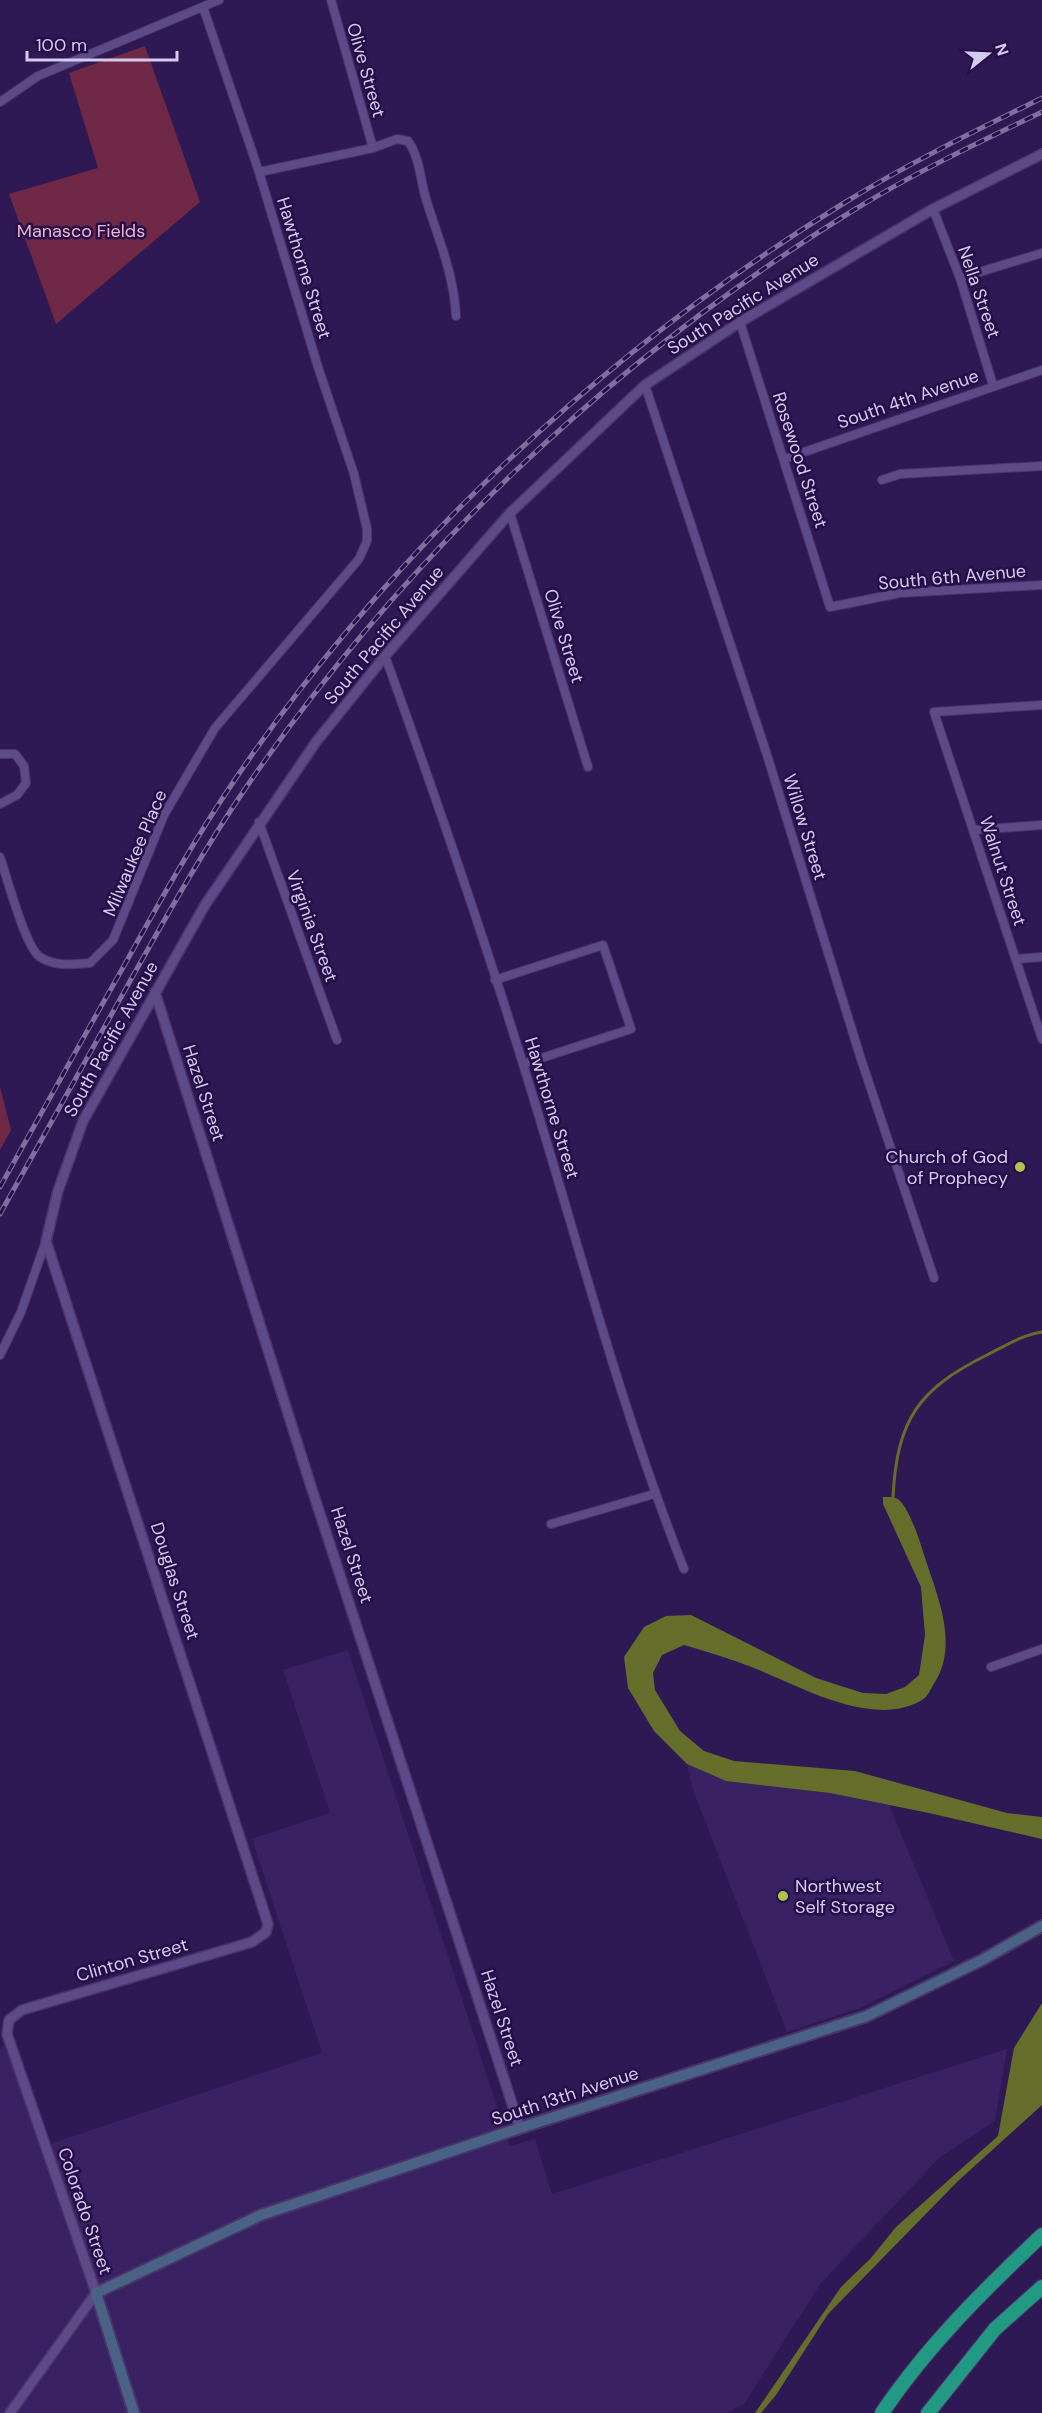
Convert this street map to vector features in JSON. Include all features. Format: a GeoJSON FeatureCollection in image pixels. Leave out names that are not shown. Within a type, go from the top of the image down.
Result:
{"type":"FeatureCollection","features":[{"type":"Feature","properties":{"kind":"highway"},"geometry":{"type":"LineString","coordinates":[[882,2413],[899,2388],[967,2307],[1042,2235]]}},
{"type":"Feature","properties":{"kind":"highway"},"geometry":{"type":"LineString","coordinates":[[928,2413],[995,2330],[1042,2287]]}},
{"type":"Feature","properties":{"kind":"main road","name":"South 13th Avenue"},"geometry":{"type":"LineString","coordinates":[[96,2293],[261,2216],[520,2128],[867,2016],[982,1960],[1042,1926]]}},
{"type":"Feature","properties":{"kind":"main road","name":"Colorado Street"},"geometry":{"type":"LineString","coordinates":[[96,2293],[134,2413]]}},
{"type":"Feature","properties":{"kind":"street"},"geometry":{"type":"LineString","coordinates":[[0,102],[38,76],[219,0]]}},
{"type":"Feature","properties":{"kind":"street","name":"Olive Street"},"geometry":{"type":"LineString","coordinates":[[331,0],[373,148]]}},
{"type":"Feature","properties":{"kind":"street","name":"Hawthorne Street"},"geometry":{"type":"LineString","coordinates":[[203,7],[260,172],[318,367],[354,474],[365,515],[367,541]]}},
{"type":"Feature","properties":{"kind":"street","name":"Olive Street"},"geometry":{"type":"LineString","coordinates":[[260,172],[373,148],[402,139],[408,141],[415,151],[425,197],[448,262],[455,294],[456,316]]}},
{"type":"Feature","properties":{"kind":"street","name":"South Pacific Avenue"},"geometry":{"type":"LineString","coordinates":[[0,1355],[21,1312],[46,1241],[58,1191],[83,1121],[205,904],[259,822],[316,742],[385,656],[510,513],[645,386],[740,322],[933,209],[1042,154]]}},
{"type":"Feature","properties":{"kind":"street","name":"Nella Street"},"geometry":{"type":"LineString","coordinates":[[933,209],[960,278],[993,385]]}},
{"type":"Feature","properties":{"kind":"street"},"geometry":{"type":"LineString","coordinates":[[960,278],[1042,253]]}},
{"type":"Feature","properties":{"kind":"street","name":"Rosewood Street"},"geometry":{"type":"LineString","coordinates":[[740,322],[830,607]]}},
{"type":"Feature","properties":{"kind":"street","name":"South 4th Avenue"},"geometry":{"type":"LineString","coordinates":[[784,459],[1042,370]]}},
{"type":"Feature","properties":{"kind":"street","name":"Willow Street"},"geometry":{"type":"LineString","coordinates":[[645,386],[767,755],[861,1059],[934,1278]]}},
{"type":"Feature","properties":{"kind":"street"},"geometry":{"type":"LineString","coordinates":[[882,480],[900,474],[1042,466]]}},
{"type":"Feature","properties":{"kind":"street","name":"Olive Street"},"geometry":{"type":"LineString","coordinates":[[510,513],[588,768]]}},
{"type":"Feature","properties":{"kind":"street","name":"Milwaukee Place"},"geometry":{"type":"LineString","coordinates":[[0,857],[27,936],[38,956],[59,965],[90,963],[113,940],[164,815],[214,728],[359,559],[367,541]]}},
{"type":"Feature","properties":{"kind":"street","name":"South 6th Avenue"},"geometry":{"type":"LineString","coordinates":[[830,607],[900,593],[1042,585]]}},
{"type":"Feature","properties":{"kind":"street","name":"Hawthorne Street"},"geometry":{"type":"LineString","coordinates":[[385,656],[423,760],[523,1064],[654,1494],[684,1569]]}},
{"type":"Feature","properties":{"kind":"street","name":"Walnut Street"},"geometry":{"type":"LineString","coordinates":[[1042,705],[934,712],[1042,1039]]}},
{"type":"Feature","properties":{"kind":"street"},"geometry":{"type":"LineString","coordinates":[[0,754],[15,754],[24,766],[26,783],[16,795],[0,804]]}},
{"type":"Feature","properties":{"kind":"street","name":"Virginia Street"},"geometry":{"type":"LineString","coordinates":[[259,822],[337,1040]]}},
{"type":"Feature","properties":{"kind":"street"},"geometry":{"type":"LineString","coordinates":[[974,830],[1042,825]]}},
{"type":"Feature","properties":{"kind":"street"},"geometry":{"type":"LineString","coordinates":[[495,980],[603,945],[614,976],[631,1029],[523,1064]]}},
{"type":"Feature","properties":{"kind":"street"},"geometry":{"type":"LineString","coordinates":[[1016,959],[1042,957]]}},
{"type":"Feature","properties":{"kind":"street","name":"Hazel Street"},"geometry":{"type":"LineString","coordinates":[[155,992],[309,1480],[520,2128]]}},
{"type":"Feature","properties":{"kind":"street","name":"Douglas Street"},"geometry":{"type":"LineString","coordinates":[[46,1241],[268,1917],[266,1932]]}},
{"type":"Feature","properties":{"kind":"street"},"geometry":{"type":"LineString","coordinates":[[551,1524],[654,1494]]}},
{"type":"Feature","properties":{"kind":"street"},"geometry":{"type":"LineString","coordinates":[[991,1667],[1042,1649]]}},
{"type":"Feature","properties":{"kind":"street","name":"Clinton Street"},"geometry":{"type":"LineString","coordinates":[[9,2020],[22,2010],[252,1942],[266,1932]]}},
{"type":"Feature","properties":{"kind":"street","name":"Colorado Street"},"geometry":{"type":"LineString","coordinates":[[9,2020],[7,2034],[96,2293]]}},
{"type":"Feature","properties":{"kind":"street"},"geometry":{"type":"LineString","coordinates":[[10,2413],[96,2293]]}},
{"type":"Feature","properties":{"kind":"shaded area"},"geometry":{"type":"Polygon","coordinates":[[[883,1497],[898,1499],[904,1506],[917,1534],[940,1602],[945,1651],[942,1667],[924,1699],[903,1708],[882,1710],[860,1708],[815,1694],[745,1665],[684,1645],[662,1655],[653,1673],[655,1690],[680,1731],[704,1751],[734,1761],[855,1771],[1007,1813],[1042,1817],[1042,1839],[830,1793],[726,1781],[687,1764],[654,1731],[628,1688],[624,1657],[644,1627],[666,1616],[691,1615],[816,1678],[863,1693],[886,1694],[905,1687],[919,1675],[925,1635],[921,1587],[883,1504],[883,1497]]]}},
{"type":"Feature","properties":{"kind":"shaded area"},"geometry":{"type":"Polygon","coordinates":[[[348,1650],[510,2146],[535,2139],[552,2194],[1007,2049],[995,2121],[940,2157],[821,2283],[744,2404],[727,2413],[0,2413],[0,2050],[6,2042],[41,2147],[322,2053],[252,1839],[330,1813],[283,1670],[348,1650]]]}},
{"type":"Feature","properties":{"kind":"shaded area"},"geometry":{"type":"Polygon","coordinates":[[[687,1764],[726,1781],[830,1793],[889,1805],[954,1961],[860,2008],[787,2032],[693,1790],[687,1764]]]}},
{"type":"Feature","properties":{"kind":"shaded area"},"geometry":{"type":"Polygon","coordinates":[[[1042,2003],[1042,2105],[958,2181],[828,2314],[776,2395],[761,2413],[755,2413],[841,2287],[871,2258],[896,2227],[998,2136],[1014,2048],[1042,2003]]]}},
{"type":"Feature","properties":{"kind":"green space","name":"Manasco Fields"},"geometry":{"type":"Polygon","coordinates":[[[145,46],[200,202],[56,324],[9,194],[98,168],[69,73],[145,46]]]}},
{"type":"Feature","properties":{"kind":"green space"},"geometry":{"type":"Polygon","coordinates":[[[0,1087],[11,1130],[0,1150],[0,1087]]]}},
{"type":"Feature","properties":{"kind":"waterway"},"geometry":{"type":"LineString","coordinates":[[893,1497],[895,1470],[906,1427],[928,1395],[963,1368],[1014,1341],[1042,1332]]}},
{"type":"Feature","properties":{"kind":"railway"},"geometry":{"type":"LineString","coordinates":[[0,1187],[165,893],[236,778],[297,693],[364,611],[435,533],[510,459],[588,389],[671,322],[756,260],[892,175],[1042,98]]}},
{"type":"Feature","properties":{"kind":"railway"},"geometry":{"type":"LineString","coordinates":[[0,1214],[171,909],[229,813],[307,704],[373,622],[443,544],[517,470],[595,399],[676,333],[761,271],[849,213],[896,186],[1042,112]]}},
{"type":"Feature","properties":{"kind":"place","name":"Church of God of Prophecy"},"geometry":{"type":"Point","coordinates":[1020,1167]}},
{"type":"Feature","properties":{"kind":"place","name":"Northwest Self Storage"},"geometry":{"type":"Point","coordinates":[783,1896]}}]}
